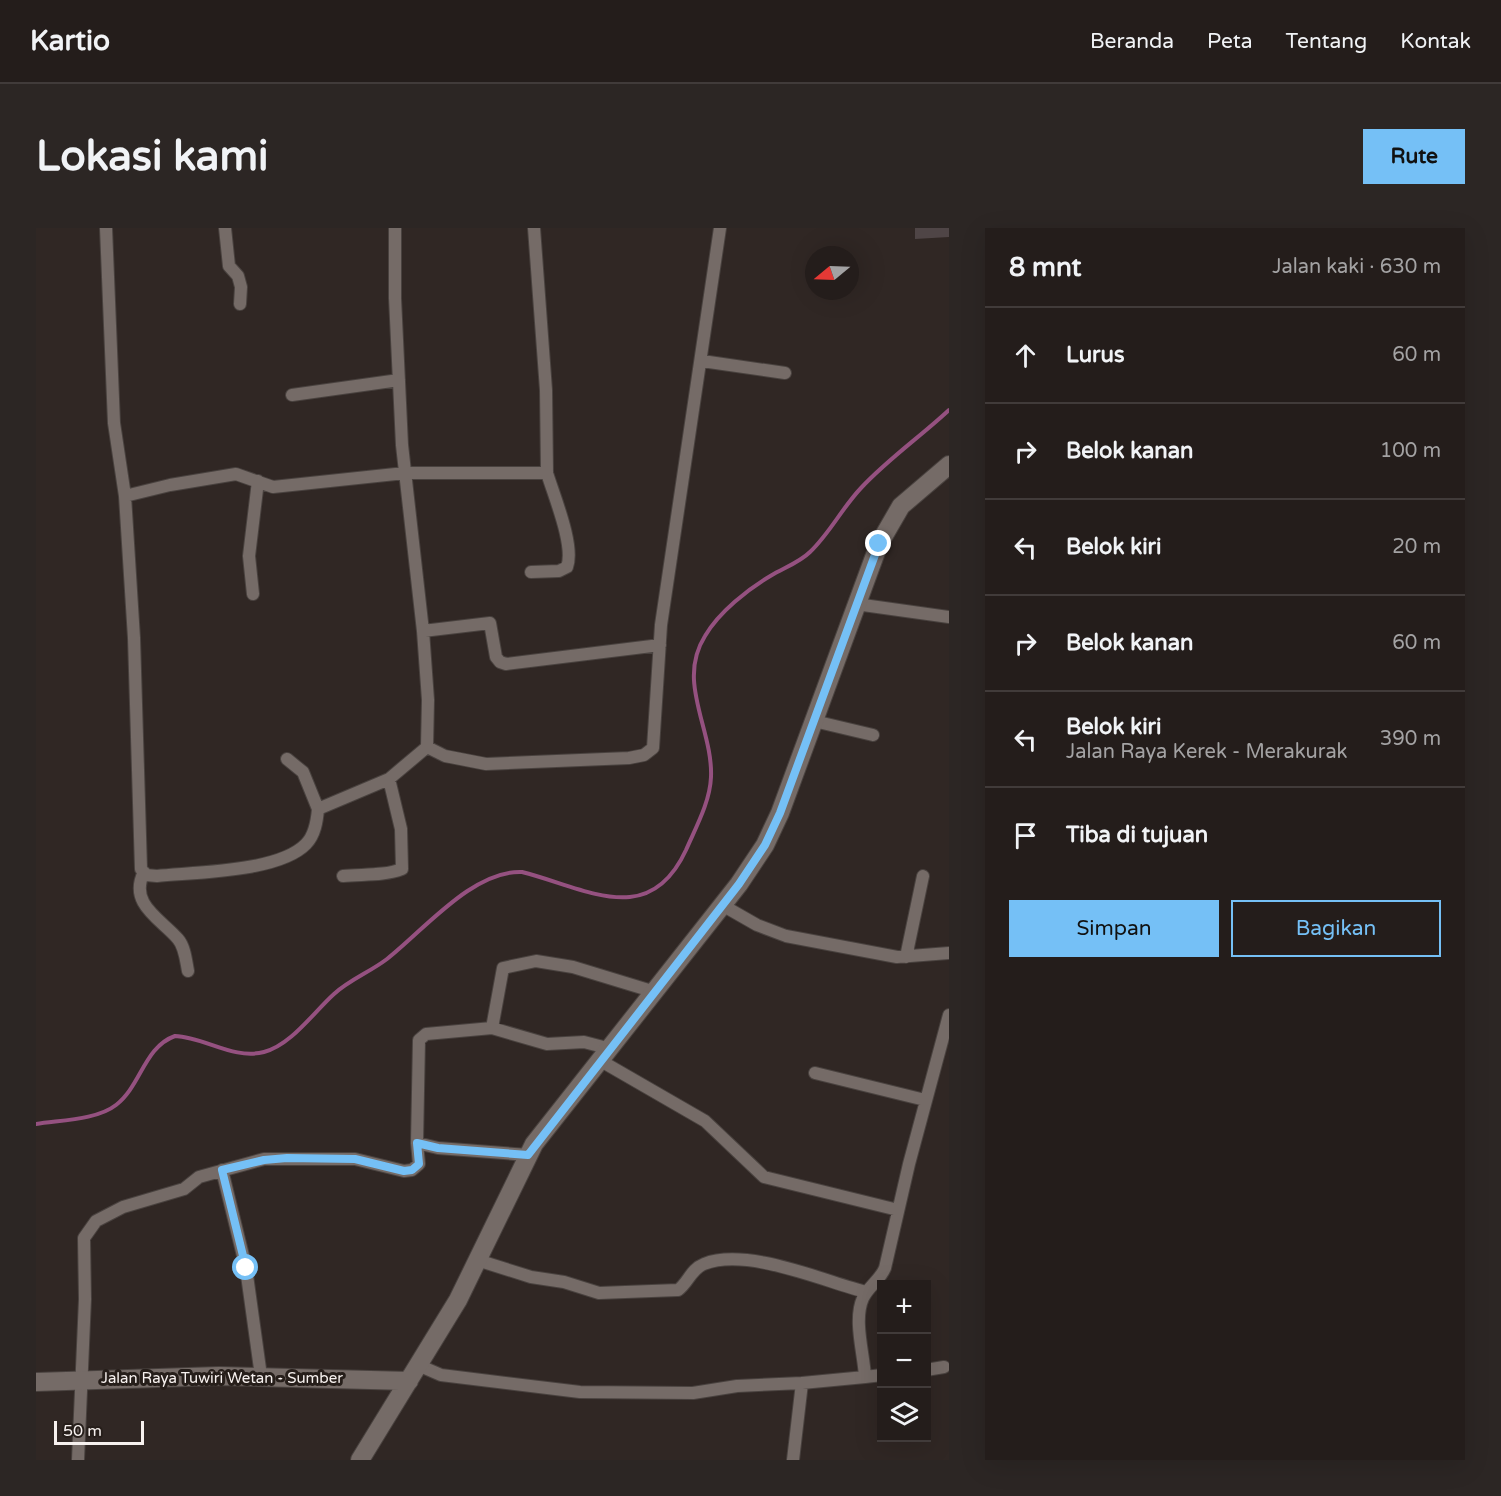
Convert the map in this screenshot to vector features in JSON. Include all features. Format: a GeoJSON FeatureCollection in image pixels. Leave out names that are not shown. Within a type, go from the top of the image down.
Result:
{"type":"FeatureCollection","features":[{"type":"Feature","properties":{"kind":"main road"},"geometry":{"type":"LineString","coordinates":[[360,1460],[424,1373],[458,1300],[482,1262],[528,1155],[655,992],[733,911],[824,723],[868,606],[879,544],[901,506],[949,465]]}},
{"type":"Feature","properties":{"kind":"main road","name":"Jalan Raya Tuwiri Wetan - Sumber"},"geometry":{"type":"LineString","coordinates":[[36,1382],[146,1376],[424,1373]]}},
{"type":"Feature","properties":{"kind":"street"},"geometry":{"type":"LineString","coordinates":[[106,228],[114,423],[125,496],[134,638],[141,864],[144,872],[139,886],[148,913],[180,942],[188,970]]}},
{"type":"Feature","properties":{"kind":"street"},"geometry":{"type":"LineString","coordinates":[[225,228],[229,266],[238,276],[241,287],[240,304]]}},
{"type":"Feature","properties":{"kind":"street"},"geometry":{"type":"LineString","coordinates":[[318,809],[389,779],[427,747],[428,700],[423,631],[405,473],[399,380],[395,298],[395,228]]}},
{"type":"Feature","properties":{"kind":"street"},"geometry":{"type":"LineString","coordinates":[[531,572],[559,571],[567,567],[569,562],[564,533],[547,473],[546,390],[534,228]]}},
{"type":"Feature","properties":{"kind":"street"},"geometry":{"type":"LineString","coordinates":[[427,747],[445,756],[486,764],[644,755],[654,743],[660,645],[720,228]]}},
{"type":"Feature","properties":{"kind":"street"},"geometry":{"type":"LineString","coordinates":[[702,361],[785,373]]}},
{"type":"Feature","properties":{"kind":"street"},"geometry":{"type":"LineString","coordinates":[[292,395],[399,380]]}},
{"type":"Feature","properties":{"kind":"street"},"geometry":{"type":"LineString","coordinates":[[125,496],[170,484],[236,474],[273,487],[293,487],[405,473],[547,473]]}},
{"type":"Feature","properties":{"kind":"street"},"geometry":{"type":"LineString","coordinates":[[253,594],[249,556],[258,481]]}},
{"type":"Feature","properties":{"kind":"street"},"geometry":{"type":"LineString","coordinates":[[868,606],[908,609],[949,617]]}},
{"type":"Feature","properties":{"kind":"street"},"geometry":{"type":"LineString","coordinates":[[423,631],[490,623],[496,657],[500,662],[506,664],[660,645]]}},
{"type":"Feature","properties":{"kind":"street"},"geometry":{"type":"LineString","coordinates":[[824,723],[873,735]]}},
{"type":"Feature","properties":{"kind":"street"},"geometry":{"type":"LineString","coordinates":[[144,872],[157,876],[256,865],[292,855],[308,843],[316,825],[318,809],[303,772],[296,764],[286,759]]}},
{"type":"Feature","properties":{"kind":"street"},"geometry":{"type":"LineString","coordinates":[[344,876],[370,873],[389,874],[402,869],[401,829],[389,779]]}},
{"type":"Feature","properties":{"kind":"street"},"geometry":{"type":"LineString","coordinates":[[906,957],[923,876]]}},
{"type":"Feature","properties":{"kind":"street"},"geometry":{"type":"LineString","coordinates":[[733,911],[786,936],[883,955],[906,957],[923,953],[949,954]]}},
{"type":"Feature","properties":{"kind":"street"},"geometry":{"type":"LineString","coordinates":[[492,1028],[503,968],[536,961],[573,967],[655,992]]}},
{"type":"Feature","properties":{"kind":"street"},"geometry":{"type":"LineString","coordinates":[[865,1377],[860,1316],[866,1292],[880,1279],[885,1268],[925,1100],[949,1015]]}},
{"type":"Feature","properties":{"kind":"street"},"geometry":{"type":"LineString","coordinates":[[78,1460],[82,1380],[84,1238],[96,1221],[123,1207],[175,1193],[199,1177],[264,1160],[355,1159],[404,1171],[412,1170],[419,1164],[417,1143],[419,1040],[426,1034],[492,1028],[547,1044],[584,1042],[705,1121],[764,1177],[898,1210]]}},
{"type":"Feature","properties":{"kind":"street"},"geometry":{"type":"LineString","coordinates":[[815,1073],[925,1100]]}},
{"type":"Feature","properties":{"kind":"street"},"geometry":{"type":"LineString","coordinates":[[417,1143],[438,1148],[528,1155]]}},
{"type":"Feature","properties":{"kind":"street"},"geometry":{"type":"LineString","coordinates":[[222,1170],[246,1268],[261,1376]]}},
{"type":"Feature","properties":{"kind":"street"},"geometry":{"type":"LineString","coordinates":[[482,1262],[531,1277],[564,1282],[599,1293],[678,1290],[701,1265],[717,1261],[770,1264],[818,1275],[866,1292]]}},
{"type":"Feature","properties":{"kind":"street"},"geometry":{"type":"LineString","coordinates":[[931,1369],[944,1367]]}},
{"type":"Feature","properties":{"kind":"street"},"geometry":{"type":"LineString","coordinates":[[424,1373],[580,1392],[693,1393],[737,1386],[802,1383],[877,1376]]}},
{"type":"Feature","properties":{"kind":"street"},"geometry":{"type":"LineString","coordinates":[[793,1460],[800,1419],[802,1383]]}},
{"type":"Feature","properties":{"kind":"building"},"geometry":{"type":"Polygon","coordinates":[[[915,228],[949,228],[949,237],[915,239],[915,228]]]}},
{"type":"Feature","properties":{"kind":"waterway"},"geometry":{"type":"LineString","coordinates":[[36,1124],[89,1117],[116,1105],[131,1088],[156,1049],[175,1036],[241,1053],[253,1054],[274,1048],[301,1028],[340,989],[387,959],[450,904],[485,881],[504,874],[522,872],[592,893],[614,897],[635,896],[654,889],[671,875],[686,850],[708,796],[711,777],[710,759],[698,706],[694,671],[697,653],[705,636],[718,618],[744,594],[806,556],[824,537],[871,477],[949,410]]}},
{"type":"Feature","properties":{"kind":"route"},"geometry":{"type":"LineString","coordinates":[[246,1268],[222,1170],[264,1160],[287,1158],[355,1159],[385,1168],[412,1170],[419,1164],[417,1143],[438,1148],[528,1155],[534,1144],[739,884],[765,845],[780,813],[879,544]]}}]}
